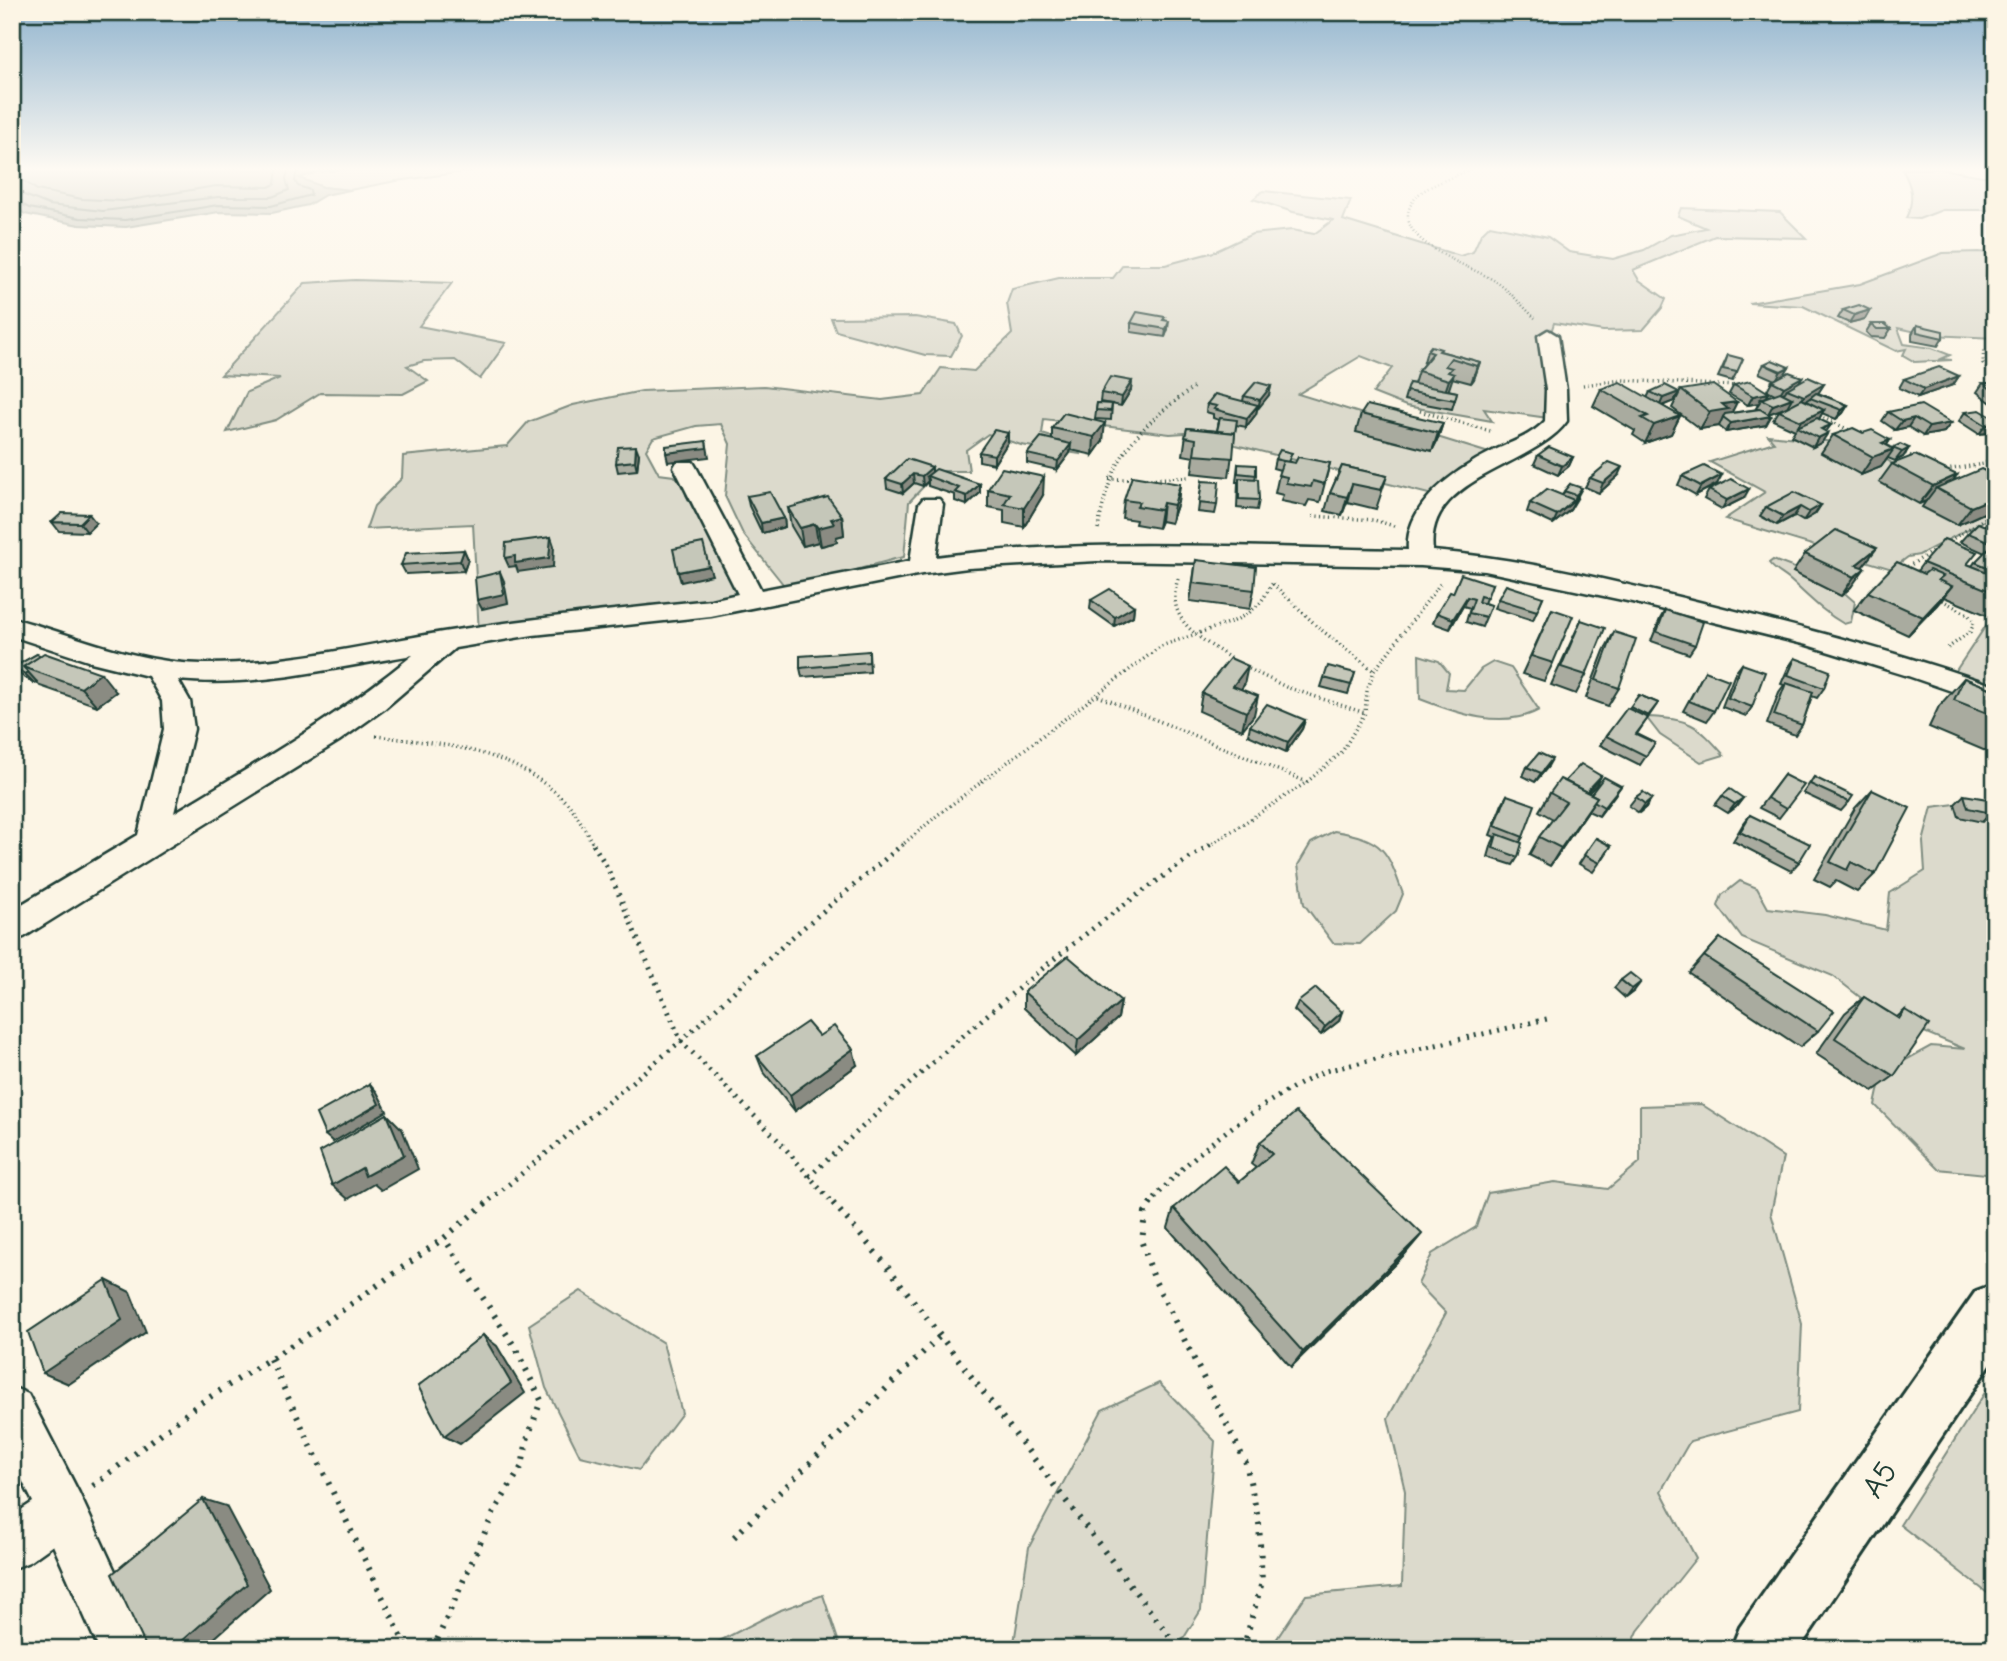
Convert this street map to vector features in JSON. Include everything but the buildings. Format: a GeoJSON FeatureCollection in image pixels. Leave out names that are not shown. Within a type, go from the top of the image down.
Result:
{"type":"FeatureCollection","features":[{"type":"Feature","properties":{"kind":"highway","name":"A5"},"geometry":{"type":"LineString","coordinates":[[1762,1649],[1995,1310]]}},
{"type":"Feature","properties":{"kind":"street"},"geometry":{"type":"LineString","coordinates":[[1420,547],[1438,502],[1461,479],[1551,430],[1558,414],[1548,335]]}},
{"type":"Feature","properties":{"kind":"street"},"geometry":{"type":"LineString","coordinates":[[685,467],[754,601]]}},
{"type":"Feature","properties":{"kind":"street"},"geometry":{"type":"LineString","coordinates":[[922,566],[931,504]]}},
{"type":"Feature","properties":{"kind":"street"},"geometry":{"type":"LineString","coordinates":[[12,627],[101,656],[158,669],[201,673],[259,671],[533,626],[662,614],[754,601],[922,566],[968,560],[1097,554],[1277,556],[1420,547],[1456,560],[1632,594],[1812,638],[1919,669],[1995,696]]}},
{"type":"Feature","properties":{"kind":"street"},"geometry":{"type":"LineString","coordinates":[[12,927],[329,734],[374,702],[446,641]]}},
{"type":"Feature","properties":{"kind":"street"},"geometry":{"type":"LineString","coordinates":[[152,842],[179,729],[176,701],[158,669]]}},
{"type":"Feature","properties":{"kind":"street"},"geometry":{"type":"LineString","coordinates":[[12,1410],[62,1510],[125,1649]]}},
{"type":"Feature","properties":{"kind":"street"},"geometry":{"type":"LineString","coordinates":[[12,1545],[62,1510]]}},
{"type":"Feature","properties":{"kind":"path"},"geometry":{"type":"LineString","coordinates":[[1430,247],[1496,281],[1538,321],[1548,335]]}},
{"type":"Feature","properties":{"kind":"path"},"geometry":{"type":"LineString","coordinates":[[1984,346],[1983,364],[1995,379]]}},
{"type":"Feature","properties":{"kind":"path"},"geometry":{"type":"LineString","coordinates":[[1556,390],[1623,380],[1747,386]]}},
{"type":"Feature","properties":{"kind":"path"},"geometry":{"type":"LineString","coordinates":[[1097,554],[1098,530],[1110,479],[1131,442],[1171,404],[1194,387]]}},
{"type":"Feature","properties":{"kind":"path"},"geometry":{"type":"LineString","coordinates":[[1420,411],[1503,434],[1551,430]]}},
{"type":"Feature","properties":{"kind":"path"},"geometry":{"type":"LineString","coordinates":[[1812,413],[1861,435]]}},
{"type":"Feature","properties":{"kind":"path"},"geometry":{"type":"LineString","coordinates":[[1882,444],[1921,460]]}},
{"type":"Feature","properties":{"kind":"path"},"geometry":{"type":"LineString","coordinates":[[1946,470],[1984,464],[1995,457]]}},
{"type":"Feature","properties":{"kind":"path"},"geometry":{"type":"LineString","coordinates":[[1938,467],[1956,476]]}},
{"type":"Feature","properties":{"kind":"path"},"geometry":{"type":"LineString","coordinates":[[1110,479],[1190,477]]}},
{"type":"Feature","properties":{"kind":"path"},"geometry":{"type":"LineString","coordinates":[[1894,575],[1995,512]]}},
{"type":"Feature","properties":{"kind":"path"},"geometry":{"type":"LineString","coordinates":[[1312,516],[1335,520],[1377,519],[1420,547]]}},
{"type":"Feature","properties":{"kind":"path"},"geometry":{"type":"LineString","coordinates":[[1186,555],[1173,596],[1174,607],[1197,633],[1260,676],[1365,713]]}},
{"type":"Feature","properties":{"kind":"path"},"geometry":{"type":"LineString","coordinates":[[62,1510],[199,1404],[270,1359],[444,1238],[681,1041],[790,939],[863,876],[939,814],[1161,646],[1249,613],[1261,602],[1273,584],[1277,556]]}},
{"type":"Feature","properties":{"kind":"path"},"geometry":{"type":"LineString","coordinates":[[809,1177],[936,1057],[1055,958],[1146,887],[1307,782],[1342,752],[1365,713],[1367,691],[1374,671],[1410,627],[1456,560]]}},
{"type":"Feature","properties":{"kind":"path"},"geometry":{"type":"LineString","coordinates":[[1273,584],[1319,628],[1374,671]]}},
{"type":"Feature","properties":{"kind":"path"},"geometry":{"type":"LineString","coordinates":[[1919,669],[1970,632],[1974,623],[1968,614],[1927,592]]}},
{"type":"Feature","properties":{"kind":"path"},"geometry":{"type":"LineString","coordinates":[[1098,696],[1307,782]]}},
{"type":"Feature","properties":{"kind":"path"},"geometry":{"type":"LineString","coordinates":[[329,734],[402,737],[466,747],[520,767],[566,802],[607,867],[681,1041],[778,1140],[887,1266],[1179,1649]]}},
{"type":"Feature","properties":{"kind":"path"},"geometry":{"type":"LineString","coordinates":[[1243,1649],[1262,1583],[1259,1523],[1246,1463],[1154,1281],[1142,1243],[1145,1212],[1167,1182],[1256,1109],[1290,1087],[1325,1072],[1551,1018]]}},
{"type":"Feature","properties":{"kind":"path"},"geometry":{"type":"LineString","coordinates":[[433,1649],[494,1512],[522,1466],[527,1440],[541,1400],[515,1347],[444,1238]]}},
{"type":"Feature","properties":{"kind":"path"},"geometry":{"type":"LineString","coordinates":[[734,1537],[940,1336]]}},
{"type":"Feature","properties":{"kind":"path"},"geometry":{"type":"LineString","coordinates":[[270,1359],[407,1649]]}},
{"type":"Feature","properties":{"kind":"shaded area"},"geometry":{"type":"Polygon","coordinates":[[[1226,247],[1429,247],[1460,256],[1473,252],[1475,247],[1561,247],[1569,252],[1613,259],[1650,247],[1690,247],[1633,270],[1639,280],[1666,299],[1662,308],[1643,330],[1603,331],[1554,323],[1547,345],[1548,418],[1484,409],[1492,421],[1406,406],[1373,393],[1392,368],[1361,356],[1298,394],[1505,458],[1452,500],[1236,445],[1200,432],[1170,434],[1044,419],[1042,434],[1075,444],[1080,454],[1021,445],[988,434],[966,450],[969,471],[938,471],[909,502],[904,557],[787,589],[743,534],[725,496],[730,444],[721,424],[696,426],[653,438],[646,450],[659,474],[674,476],[685,485],[686,495],[743,598],[479,634],[473,524],[366,529],[374,506],[402,478],[403,456],[507,446],[528,422],[573,405],[642,391],[764,386],[882,400],[923,395],[941,368],[974,371],[1012,334],[1007,303],[1012,289],[1059,278],[1113,278],[1123,265],[1165,265],[1226,247]]]}},
{"type":"Feature","properties":{"kind":"shaded area"},"geometry":{"type":"Polygon","coordinates":[[[1943,253],[1995,254],[1995,338],[1931,335],[1898,328],[1904,344],[1932,348],[1950,355],[1941,359],[1952,360],[1915,362],[1903,355],[1906,349],[1896,351],[1803,306],[1749,303],[1860,284],[1943,253]]]}},
{"type":"Feature","properties":{"kind":"shaded area"},"geometry":{"type":"Polygon","coordinates":[[[355,280],[452,283],[419,326],[506,343],[480,379],[455,360],[424,361],[407,366],[428,381],[403,394],[320,393],[276,420],[227,432],[247,392],[280,378],[221,375],[305,283],[355,280]]]}},
{"type":"Feature","properties":{"kind":"shaded area"},"geometry":{"type":"Polygon","coordinates":[[[915,317],[956,324],[962,336],[951,356],[925,355],[836,331],[831,318],[915,317]]]}},
{"type":"Feature","properties":{"kind":"shaded area"},"geometry":{"type":"Polygon","coordinates":[[[1768,435],[1864,445],[1898,467],[1927,470],[1995,494],[1995,515],[1919,555],[1908,557],[1892,569],[1725,519],[1765,492],[1710,462],[1774,442],[1768,435]]]}},
{"type":"Feature","properties":{"kind":"shaded area"},"geometry":{"type":"Polygon","coordinates":[[[1773,560],[1832,582],[1855,602],[1851,622],[1844,624],[1823,609],[1771,566],[1769,563],[1773,560]]]}},
{"type":"Feature","properties":{"kind":"shaded area"},"geometry":{"type":"Polygon","coordinates":[[[1989,621],[1995,623],[1995,693],[1951,678],[1989,621]]]}},
{"type":"Feature","properties":{"kind":"shaded area"},"geometry":{"type":"Polygon","coordinates":[[[1419,655],[1439,661],[1449,673],[1446,689],[1464,690],[1481,669],[1493,662],[1511,668],[1539,710],[1525,716],[1495,719],[1464,714],[1420,699],[1419,655]]]}},
{"type":"Feature","properties":{"kind":"shaded area"},"geometry":{"type":"Polygon","coordinates":[[[1646,717],[1673,719],[1691,725],[1724,755],[1701,762],[1660,735],[1646,717]]]}},
{"type":"Feature","properties":{"kind":"shaded area"},"geometry":{"type":"Polygon","coordinates":[[[1963,803],[1995,815],[1995,1175],[1938,1169],[1875,1105],[1882,1073],[1931,1046],[1965,1049],[1883,1015],[1833,976],[1742,938],[1718,906],[1722,895],[1740,881],[1757,888],[1768,908],[1825,915],[1886,930],[1890,893],[1925,871],[1923,842],[1932,807],[1963,803]]]}},
{"type":"Feature","properties":{"kind":"shaded area"},"geometry":{"type":"Polygon","coordinates":[[[1334,831],[1363,838],[1381,849],[1392,866],[1403,894],[1396,911],[1360,944],[1333,943],[1304,904],[1298,865],[1311,843],[1334,831]]]}},
{"type":"Feature","properties":{"kind":"shaded area"},"geometry":{"type":"Polygon","coordinates":[[[1701,1104],[1783,1157],[1771,1213],[1802,1324],[1798,1412],[1690,1441],[1661,1491],[1696,1558],[1638,1631],[1630,1649],[1270,1649],[1306,1595],[1402,1586],[1405,1491],[1388,1418],[1446,1313],[1418,1284],[1432,1254],[1476,1227],[1488,1193],[1555,1182],[1608,1189],[1640,1162],[1640,1106],[1701,1104]]]}},
{"type":"Feature","properties":{"kind":"shaded area"},"geometry":{"type":"Polygon","coordinates":[[[581,1291],[663,1343],[682,1413],[639,1470],[580,1456],[546,1388],[529,1325],[581,1291]]]}},
{"type":"Feature","properties":{"kind":"shaded area"},"geometry":{"type":"Polygon","coordinates":[[[1995,1377],[1995,1599],[1900,1525],[1995,1377]]]}},
{"type":"Feature","properties":{"kind":"shaded area"},"geometry":{"type":"Polygon","coordinates":[[[1159,1383],[1215,1441],[1201,1610],[1177,1649],[1013,1649],[1029,1547],[1102,1410],[1159,1383]]]}},
{"type":"Feature","properties":{"kind":"shaded area"},"geometry":{"type":"Polygon","coordinates":[[[823,1595],[841,1649],[704,1649],[778,1611],[823,1595]]]}}]}
